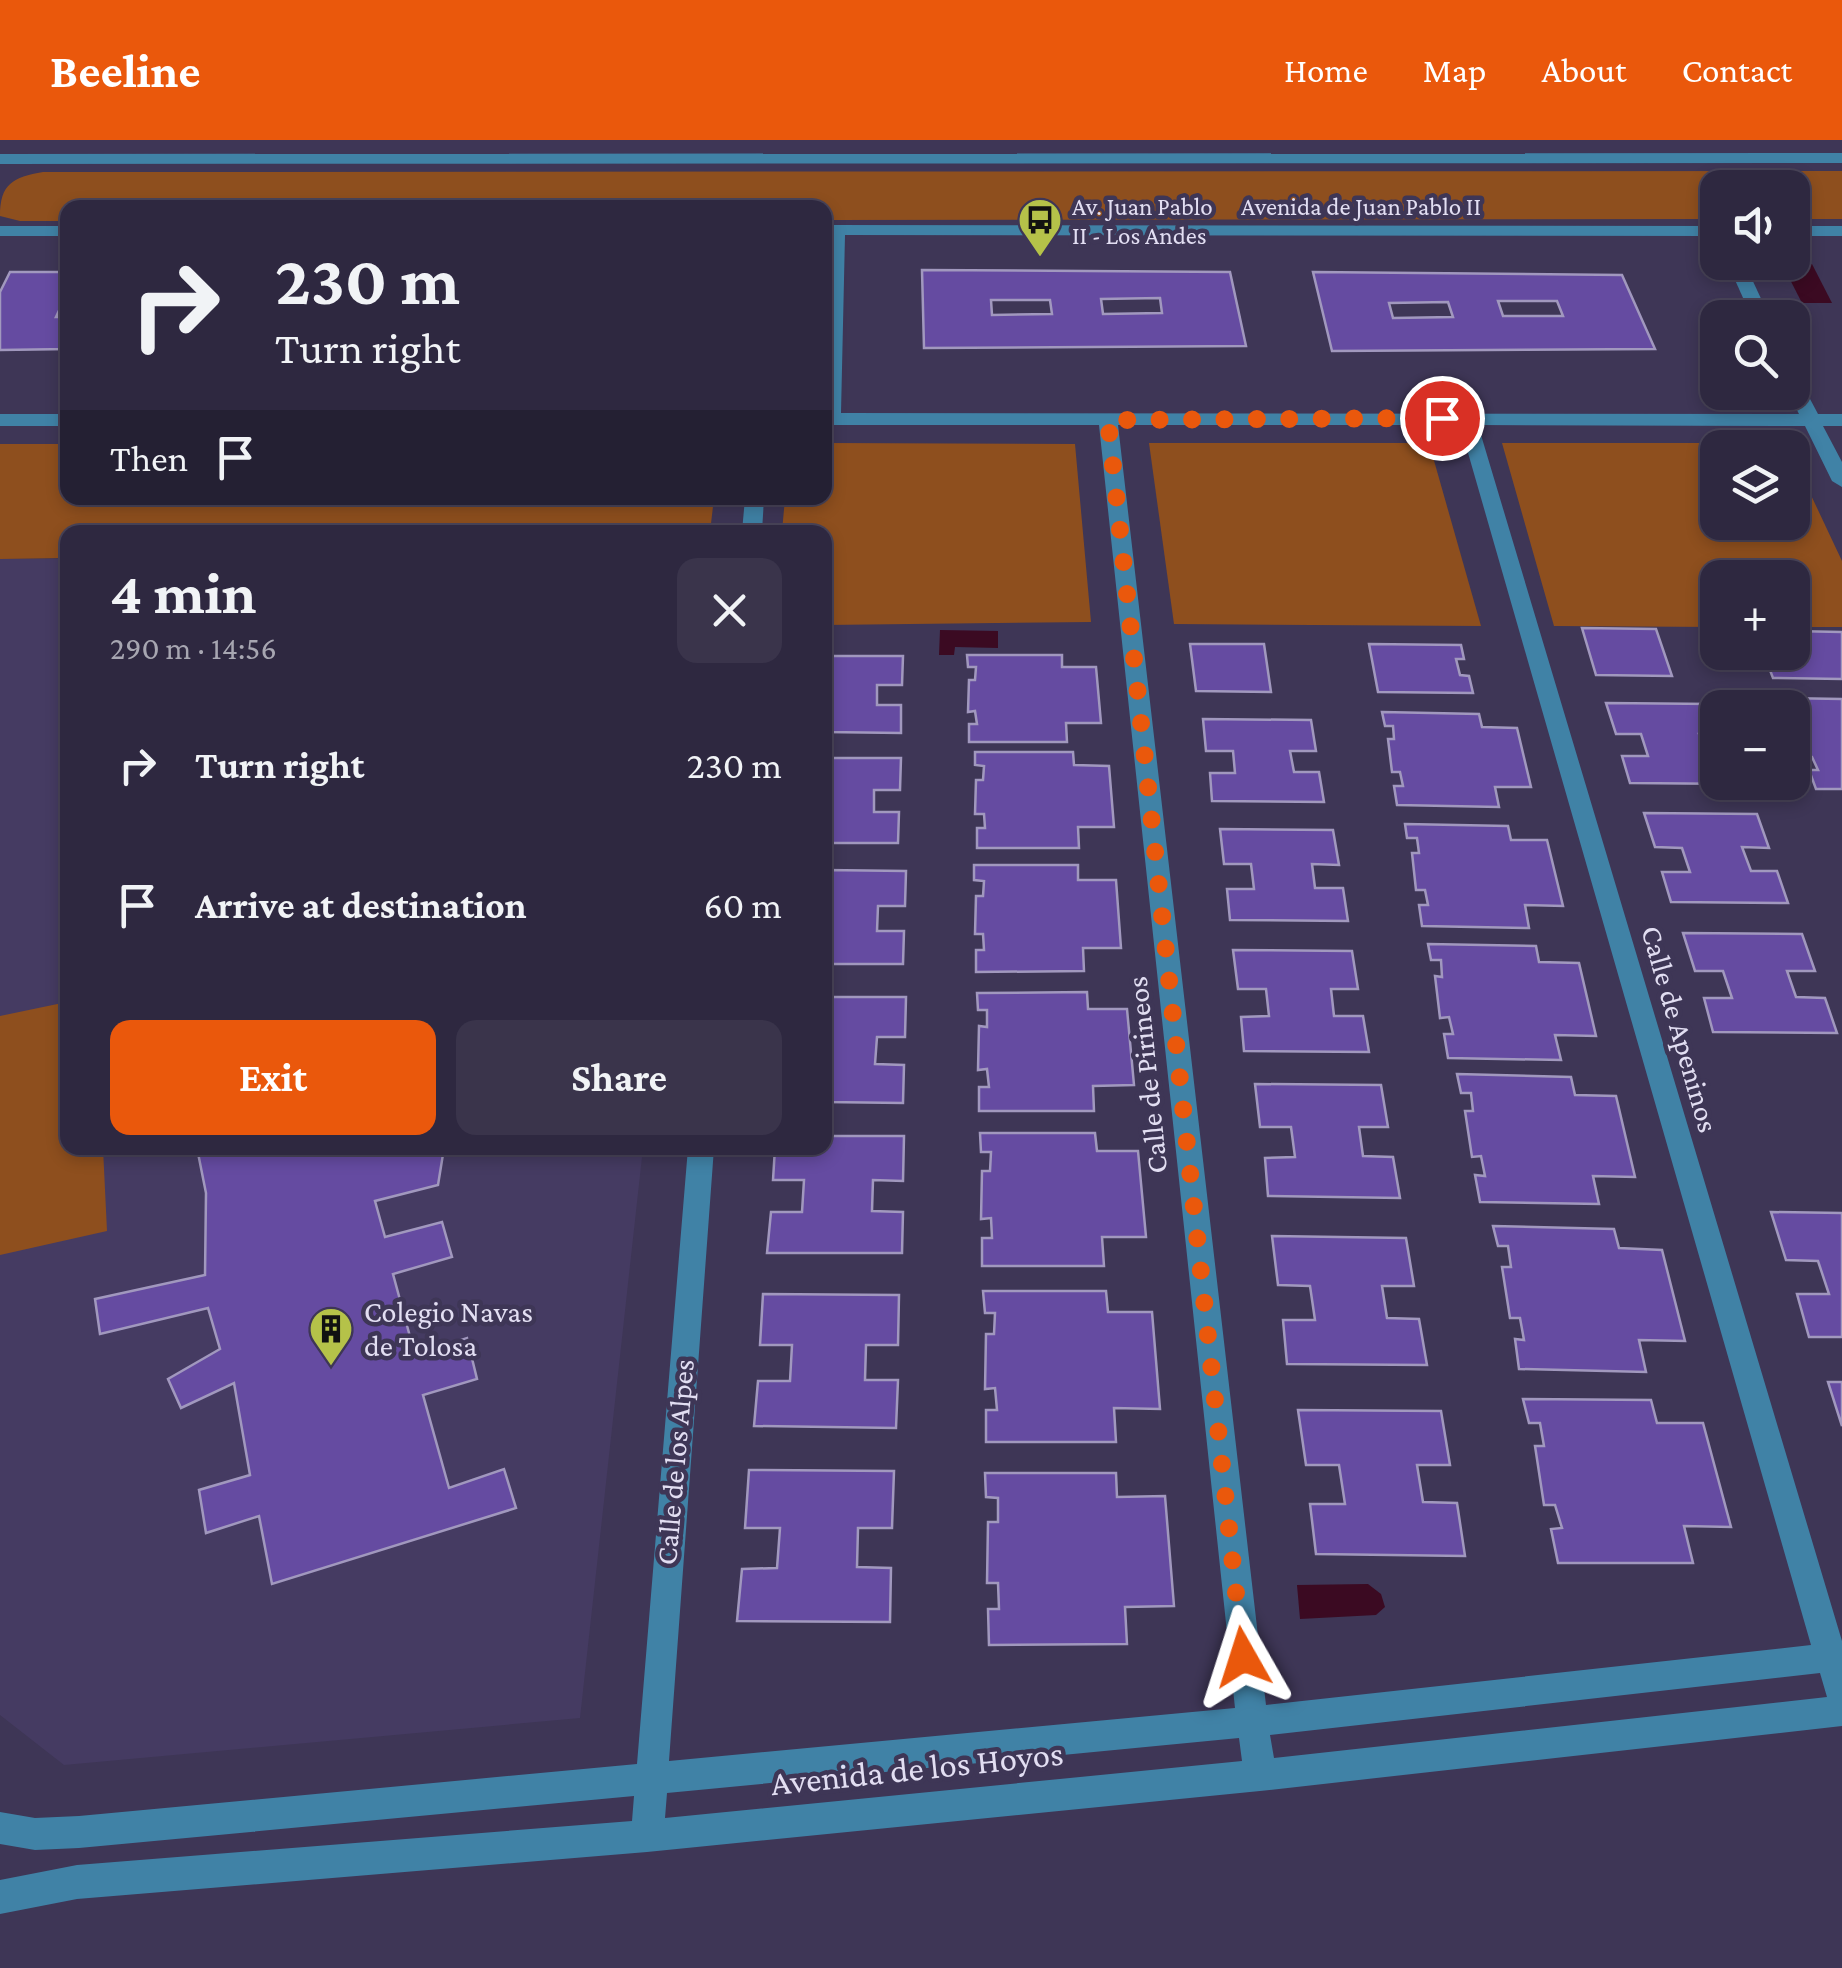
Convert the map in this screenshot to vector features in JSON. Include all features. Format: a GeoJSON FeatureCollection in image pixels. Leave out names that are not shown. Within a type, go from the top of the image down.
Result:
{"type":"FeatureCollection","features":[{"type":"Feature","properties":{"kind":"street"},"geometry":{"type":"LineString","coordinates":[[378,158],[384,140]]}},
{"type":"Feature","properties":{"kind":"street"},"geometry":{"type":"LineString","coordinates":[[1560,140],[1568,158]]}},
{"type":"Feature","properties":{"kind":"street","name":"Avenida de Juan Pablo II"},"geometry":{"type":"LineString","coordinates":[[0,158],[1842,158]]}},
{"type":"Feature","properties":{"kind":"street"},"geometry":{"type":"LineString","coordinates":[[0,231],[60,230]]}},
{"type":"Feature","properties":{"kind":"street","name":"Avenida de Juan Pablo II"},"geometry":{"type":"LineString","coordinates":[[832,230],[1700,231]]}},
{"type":"Feature","properties":{"kind":"street"},"geometry":{"type":"LineString","coordinates":[[1810,231],[1842,230]]}},
{"type":"Feature","properties":{"kind":"street"},"geometry":{"type":"LineString","coordinates":[[1807,410],[1842,481]]}},
{"type":"Feature","properties":{"kind":"street","name":"Calle de Apeninos"},"geometry":{"type":"LineString","coordinates":[[1468,418],[1836,1657],[1842,1696]]}},
{"type":"Feature","properties":{"kind":"street"},"geometry":{"type":"LineString","coordinates":[[832,419],[1842,420]]}},
{"type":"Feature","properties":{"kind":"street"},"geometry":{"type":"LineString","coordinates":[[0,420],[60,420]]}},
{"type":"Feature","properties":{"kind":"street","name":"Calle de Pirineos"},"geometry":{"type":"LineString","coordinates":[[1108,420],[1250,1722],[1260,1775]]}},
{"type":"Feature","properties":{"kind":"street","name":"Calle de los Alpes"},"geometry":{"type":"LineString","coordinates":[[647,1836],[700,1155]]}},
{"type":"Feature","properties":{"kind":"street","name":"Avenida de los Hoyos"},"geometry":{"type":"LineString","coordinates":[[0,1828],[35,1834],[80,1832],[1250,1722],[1836,1657]]}},
{"type":"Feature","properties":{"kind":"street","name":"Avenida de los Hoyos"},"geometry":{"type":"LineString","coordinates":[[0,1898],[76,1882],[647,1836],[1260,1775],[1842,1711]]}},
{"type":"Feature","properties":{"kind":"shaded area"},"geometry":{"type":"Polygon","coordinates":[[[1700,171],[1700,219],[832,220],[832,200],[60,200],[60,221],[20,221],[0,216],[6,189],[24,176],[43,172],[1700,171]]]}},
{"type":"Feature","properties":{"kind":"shaded area"},"geometry":{"type":"Polygon","coordinates":[[[1810,171],[1842,171],[1842,219],[1810,219],[1810,171]]]}},
{"type":"Feature","properties":{"kind":"shaded area"},"geometry":{"type":"Polygon","coordinates":[[[1812,264],[1832,303],[1800,300],[1790,280],[1810,280],[1812,264]]]}},
{"type":"Feature","properties":{"kind":"shaded area"},"geometry":{"type":"Polygon","coordinates":[[[832,443],[1075,444],[1091,622],[832,625],[832,525],[783,525],[784,505],[832,505],[832,443]]]}},
{"type":"Feature","properties":{"kind":"shaded area"},"geometry":{"type":"Polygon","coordinates":[[[1149,443],[1429,443],[1481,626],[1174,624],[1149,443]]]}},
{"type":"Feature","properties":{"kind":"shaded area"},"geometry":{"type":"Polygon","coordinates":[[[1502,443],[1700,443],[1700,540],[1810,540],[1810,493],[1842,561],[1842,627],[1810,627],[1810,560],[1700,560],[1700,627],[1554,626],[1502,443]]]}},
{"type":"Feature","properties":{"kind":"shaded area"},"geometry":{"type":"Polygon","coordinates":[[[0,444],[60,444],[60,505],[713,505],[711,525],[60,525],[60,558],[0,559],[0,444]]]}},
{"type":"Feature","properties":{"kind":"shaded area"},"geometry":{"type":"Polygon","coordinates":[[[0,559],[60,559],[60,1155],[642,1155],[580,1718],[64,1765],[0,1715],[0,559]]]}},
{"type":"Feature","properties":{"kind":"shaded area"},"geometry":{"type":"Polygon","coordinates":[[[940,630],[998,631],[998,648],[955,647],[954,655],[939,655],[940,630]]]}},
{"type":"Feature","properties":{"kind":"shaded area"},"geometry":{"type":"Polygon","coordinates":[[[60,1003],[60,1155],[103,1155],[107,1231],[0,1255],[0,1016],[60,1003]]]}},
{"type":"Feature","properties":{"kind":"shaded area"},"geometry":{"type":"Polygon","coordinates":[[[1368,1584],[1381,1594],[1385,1607],[1376,1615],[1300,1619],[1297,1585],[1368,1584]]]}},
{"type":"Feature","properties":{"kind":"building"},"geometry":{"type":"Polygon","coordinates":[[[922,270],[1230,272],[1246,346],[924,348],[922,270]],[[1160,298],[1101,299],[1103,314],[1162,313],[1160,298]],[[991,300],[992,315],[1052,314],[1050,300],[991,300]]]}},
{"type":"Feature","properties":{"kind":"building"},"geometry":{"type":"Polygon","coordinates":[[[10,272],[60,272],[60,308],[56,317],[60,317],[60,349],[0,350],[0,292],[10,272]]]}},
{"type":"Feature","properties":{"kind":"building"},"geometry":{"type":"Polygon","coordinates":[[[1313,272],[1622,275],[1655,349],[1332,351],[1313,272]],[[1498,301],[1503,316],[1563,316],[1557,301],[1498,301]],[[1448,302],[1389,303],[1393,318],[1453,317],[1448,302]]]}},
{"type":"Feature","properties":{"kind":"building"},"geometry":{"type":"Polygon","coordinates":[[[1582,628],[1656,629],[1672,676],[1596,675],[1582,628]]]}},
{"type":"Feature","properties":{"kind":"building"},"geometry":{"type":"Polygon","coordinates":[[[1810,631],[1842,632],[1842,679],[1773,678],[1770,670],[1810,670],[1810,631]]]}},
{"type":"Feature","properties":{"kind":"building"},"geometry":{"type":"Polygon","coordinates":[[[1190,644],[1264,644],[1271,692],[1196,691],[1190,644]]]}},
{"type":"Feature","properties":{"kind":"building"},"geometry":{"type":"Polygon","coordinates":[[[1369,644],[1461,645],[1464,659],[1456,659],[1460,675],[1469,676],[1473,693],[1378,692],[1369,644]]]}},
{"type":"Feature","properties":{"kind":"building"},"geometry":{"type":"Polygon","coordinates":[[[967,655],[1062,655],[1062,667],[1096,667],[1101,723],[1066,723],[1067,742],[969,742],[969,724],[977,724],[975,711],[968,712],[969,680],[975,680],[976,667],[968,667],[967,655]]]}},
{"type":"Feature","properties":{"kind":"building"},"geometry":{"type":"Polygon","coordinates":[[[832,656],[903,656],[902,685],[877,685],[877,705],[901,705],[901,733],[832,732],[832,656]]]}},
{"type":"Feature","properties":{"kind":"building"},"geometry":{"type":"Polygon","coordinates":[[[1810,698],[1842,699],[1842,789],[1816,789],[1810,770],[1818,770],[1812,757],[1810,698]]]}},
{"type":"Feature","properties":{"kind":"building"},"geometry":{"type":"Polygon","coordinates":[[[1606,703],[1700,704],[1700,784],[1630,783],[1622,756],[1648,756],[1641,734],[1616,734],[1606,703]]]}},
{"type":"Feature","properties":{"kind":"building"},"geometry":{"type":"Polygon","coordinates":[[[1382,712],[1479,714],[1482,727],[1517,728],[1531,787],[1495,787],[1499,807],[1397,805],[1394,786],[1403,786],[1400,772],[1392,772],[1388,739],[1394,739],[1393,726],[1385,726],[1382,712]]]}},
{"type":"Feature","properties":{"kind":"building"},"geometry":{"type":"Polygon","coordinates":[[[1203,719],[1311,720],[1316,751],[1290,751],[1294,772],[1319,772],[1324,802],[1212,801],[1210,773],[1235,773],[1233,751],[1206,751],[1203,719]]]}},
{"type":"Feature","properties":{"kind":"building"},"geometry":{"type":"Polygon","coordinates":[[[975,752],[1073,752],[1074,765],[1109,766],[1114,827],[1078,827],[1079,848],[977,848],[977,828],[985,828],[984,814],[975,814],[976,780],[983,780],[984,766],[975,765],[975,752]]]}},
{"type":"Feature","properties":{"kind":"building"},"geometry":{"type":"Polygon","coordinates":[[[832,758],[901,758],[900,790],[874,790],[874,812],[899,812],[898,843],[832,843],[832,758]]]}},
{"type":"Feature","properties":{"kind":"building"},"geometry":{"type":"Polygon","coordinates":[[[1644,813],[1757,814],[1769,848],[1742,847],[1751,871],[1777,871],[1788,903],[1671,902],[1662,872],[1690,872],[1682,848],[1655,847],[1644,813]]]}},
{"type":"Feature","properties":{"kind":"building"},"geometry":{"type":"Polygon","coordinates":[[[1405,824],[1508,826],[1511,840],[1547,840],[1563,906],[1525,905],[1529,928],[1422,926],[1419,905],[1428,905],[1425,890],[1416,890],[1412,853],[1419,853],[1417,838],[1407,838],[1405,824]]]}},
{"type":"Feature","properties":{"kind":"building"},"geometry":{"type":"Polygon","coordinates":[[[1220,829],[1333,830],[1339,865],[1312,864],[1315,888],[1343,888],[1348,921],[1230,920],[1227,889],[1254,889],[1251,864],[1224,864],[1220,829]]]}},
{"type":"Feature","properties":{"kind":"building"},"geometry":{"type":"Polygon","coordinates":[[[974,865],[1078,865],[1078,880],[1116,880],[1121,948],[1083,948],[1084,971],[976,972],[976,950],[984,950],[983,934],[975,934],[976,896],[983,896],[984,881],[974,880],[974,865]]]}},
{"type":"Feature","properties":{"kind":"building"},"geometry":{"type":"Polygon","coordinates":[[[832,870],[906,871],[905,906],[878,906],[877,931],[904,931],[903,964],[832,964],[832,870]]]}},
{"type":"Feature","properties":{"kind":"building"},"geometry":{"type":"Polygon","coordinates":[[[1683,933],[1802,934],[1815,971],[1787,971],[1796,997],[1825,998],[1837,1033],[1713,1032],[1704,998],[1732,998],[1723,971],[1695,971],[1683,933]]]}},
{"type":"Feature","properties":{"kind":"building"},"geometry":{"type":"Polygon","coordinates":[[[1428,944],[1536,946],[1539,962],[1579,963],[1596,1036],[1555,1035],[1561,1060],[1448,1058],[1444,1034],[1453,1034],[1449,1017],[1440,1018],[1435,976],[1442,977],[1441,960],[1431,960],[1428,944]]]}},
{"type":"Feature","properties":{"kind":"building"},"geometry":{"type":"Polygon","coordinates":[[[1233,950],[1352,951],[1358,989],[1331,989],[1334,1016],[1363,1016],[1369,1052],[1244,1051],[1241,1017],[1269,1016],[1266,989],[1238,989],[1233,950]]]}},
{"type":"Feature","properties":{"kind":"building"},"geometry":{"type":"Polygon","coordinates":[[[1087,992],[1088,1009],[1127,1009],[1134,1085],[1093,1086],[1094,1111],[979,1111],[979,1087],[989,1087],[987,1069],[978,1070],[979,1026],[987,1027],[987,1010],[978,1010],[977,993],[1087,992]]]}},
{"type":"Feature","properties":{"kind":"building"},"geometry":{"type":"Polygon","coordinates":[[[832,997],[906,997],[905,1037],[877,1037],[875,1064],[904,1065],[903,1103],[832,1102],[832,997]]]}},
{"type":"Feature","properties":{"kind":"building"},"geometry":{"type":"Polygon","coordinates":[[[1457,1074],[1571,1077],[1575,1095],[1616,1096],[1635,1177],[1593,1176],[1599,1204],[1480,1202],[1475,1175],[1485,1176],[1481,1156],[1472,1157],[1465,1111],[1473,1111],[1471,1093],[1461,1093],[1457,1074]]]}},
{"type":"Feature","properties":{"kind":"building"},"geometry":{"type":"Polygon","coordinates":[[[1255,1084],[1381,1085],[1388,1127],[1359,1127],[1363,1156],[1393,1157],[1400,1198],[1268,1196],[1265,1158],[1295,1157],[1291,1127],[1260,1127],[1255,1084]]]}},
{"type":"Feature","properties":{"kind":"building"},"geometry":{"type":"Polygon","coordinates":[[[980,1133],[1095,1133],[1097,1151],[1138,1151],[1146,1237],[1102,1237],[1104,1266],[982,1266],[982,1238],[992,1238],[991,1218],[981,1219],[982,1171],[990,1171],[991,1152],[981,1152],[980,1133]]]}},
{"type":"Feature","properties":{"kind":"building"},"geometry":{"type":"Polygon","coordinates":[[[832,1136],[904,1136],[903,1181],[873,1180],[872,1211],[903,1212],[902,1253],[767,1253],[771,1212],[802,1212],[804,1180],[773,1180],[775,1155],[832,1155],[832,1136]]]}},
{"type":"Feature","properties":{"kind":"building","name":"Colegio Navas de Tolosa"},"geometry":{"type":"Polygon","coordinates":[[[198,1155],[443,1155],[438,1185],[375,1201],[385,1237],[442,1222],[452,1257],[393,1274],[415,1355],[467,1338],[477,1379],[423,1395],[449,1488],[504,1469],[516,1508],[272,1584],[259,1516],[206,1533],[199,1490],[250,1475],[234,1383],[181,1408],[168,1379],[220,1349],[208,1308],[100,1334],[95,1299],[205,1275],[206,1193],[198,1155]]]}},
{"type":"Feature","properties":{"kind":"building"},"geometry":{"type":"Polygon","coordinates":[[[1771,1212],[1842,1213],[1842,1337],[1809,1337],[1797,1294],[1829,1294],[1818,1261],[1786,1260],[1771,1212]]]}},
{"type":"Feature","properties":{"kind":"building"},"geometry":{"type":"Polygon","coordinates":[[[1493,1226],[1614,1229],[1619,1248],[1662,1250],[1685,1341],[1639,1340],[1646,1372],[1519,1369],[1515,1339],[1524,1340],[1520,1318],[1510,1318],[1502,1267],[1511,1267],[1508,1246],[1498,1246],[1493,1226]]]}},
{"type":"Feature","properties":{"kind":"building"},"geometry":{"type":"Polygon","coordinates":[[[1272,1236],[1406,1238],[1414,1286],[1382,1286],[1387,1318],[1419,1319],[1427,1365],[1287,1364],[1283,1320],[1315,1320],[1310,1286],[1278,1285],[1272,1236]]]}},
{"type":"Feature","properties":{"kind":"building"},"geometry":{"type":"Polygon","coordinates":[[[983,1291],[1106,1291],[1108,1312],[1152,1312],[1160,1409],[1114,1408],[1116,1442],[986,1442],[986,1410],[997,1410],[995,1388],[985,1389],[986,1334],[994,1334],[995,1313],[985,1313],[983,1291]]]}},
{"type":"Feature","properties":{"kind":"building"},"geometry":{"type":"Polygon","coordinates":[[[763,1294],[899,1295],[898,1345],[866,1345],[865,1380],[898,1380],[896,1428],[754,1426],[758,1381],[790,1381],[792,1345],[760,1345],[763,1294]]]}},
{"type":"Feature","properties":{"kind":"building"},"geometry":{"type":"Polygon","coordinates":[[[1828,1382],[1842,1382],[1842,1426],[1828,1382]]]}},
{"type":"Feature","properties":{"kind":"building"},"geometry":{"type":"Polygon","coordinates":[[[1523,1399],[1651,1400],[1657,1423],[1703,1423],[1731,1527],[1684,1526],[1693,1563],[1558,1563],[1551,1529],[1562,1528],[1555,1505],[1544,1505],[1535,1446],[1544,1446],[1540,1423],[1529,1423],[1523,1399]]]}},
{"type":"Feature","properties":{"kind":"building"},"geometry":{"type":"Polygon","coordinates":[[[1298,1410],[1441,1411],[1450,1465],[1417,1465],[1423,1502],[1457,1503],[1465,1556],[1316,1554],[1310,1504],[1345,1504],[1339,1465],[1306,1465],[1298,1410]]]}},
{"type":"Feature","properties":{"kind":"building"},"geometry":{"type":"Polygon","coordinates":[[[749,1470],[894,1471],[892,1528],[858,1528],[857,1567],[891,1568],[890,1622],[737,1621],[742,1569],[777,1568],[780,1528],[745,1528],[749,1470]]]}},
{"type":"Feature","properties":{"kind":"building"},"geometry":{"type":"Polygon","coordinates":[[[985,1473],[1116,1473],[1117,1497],[1165,1496],[1174,1606],[1125,1607],[1127,1644],[989,1645],[988,1609],[999,1609],[998,1583],[987,1583],[988,1522],[998,1522],[998,1498],[986,1497],[985,1473]]]}},
{"type":"Feature","properties":{"kind":"place","name":"Av. Juan Pablo II - Los Andes"},"geometry":{"type":"Point","coordinates":[1040,258]}},
{"type":"Feature","properties":{"kind":"place","name":"Colegio Navas de Tolosa"},"geometry":{"type":"Point","coordinates":[331,1367]}},
{"type":"Feature","properties":{"kind":"route"},"geometry":{"type":"LineString","coordinates":[[1243,1657],[1108,420],[1442,418]]}}]}
